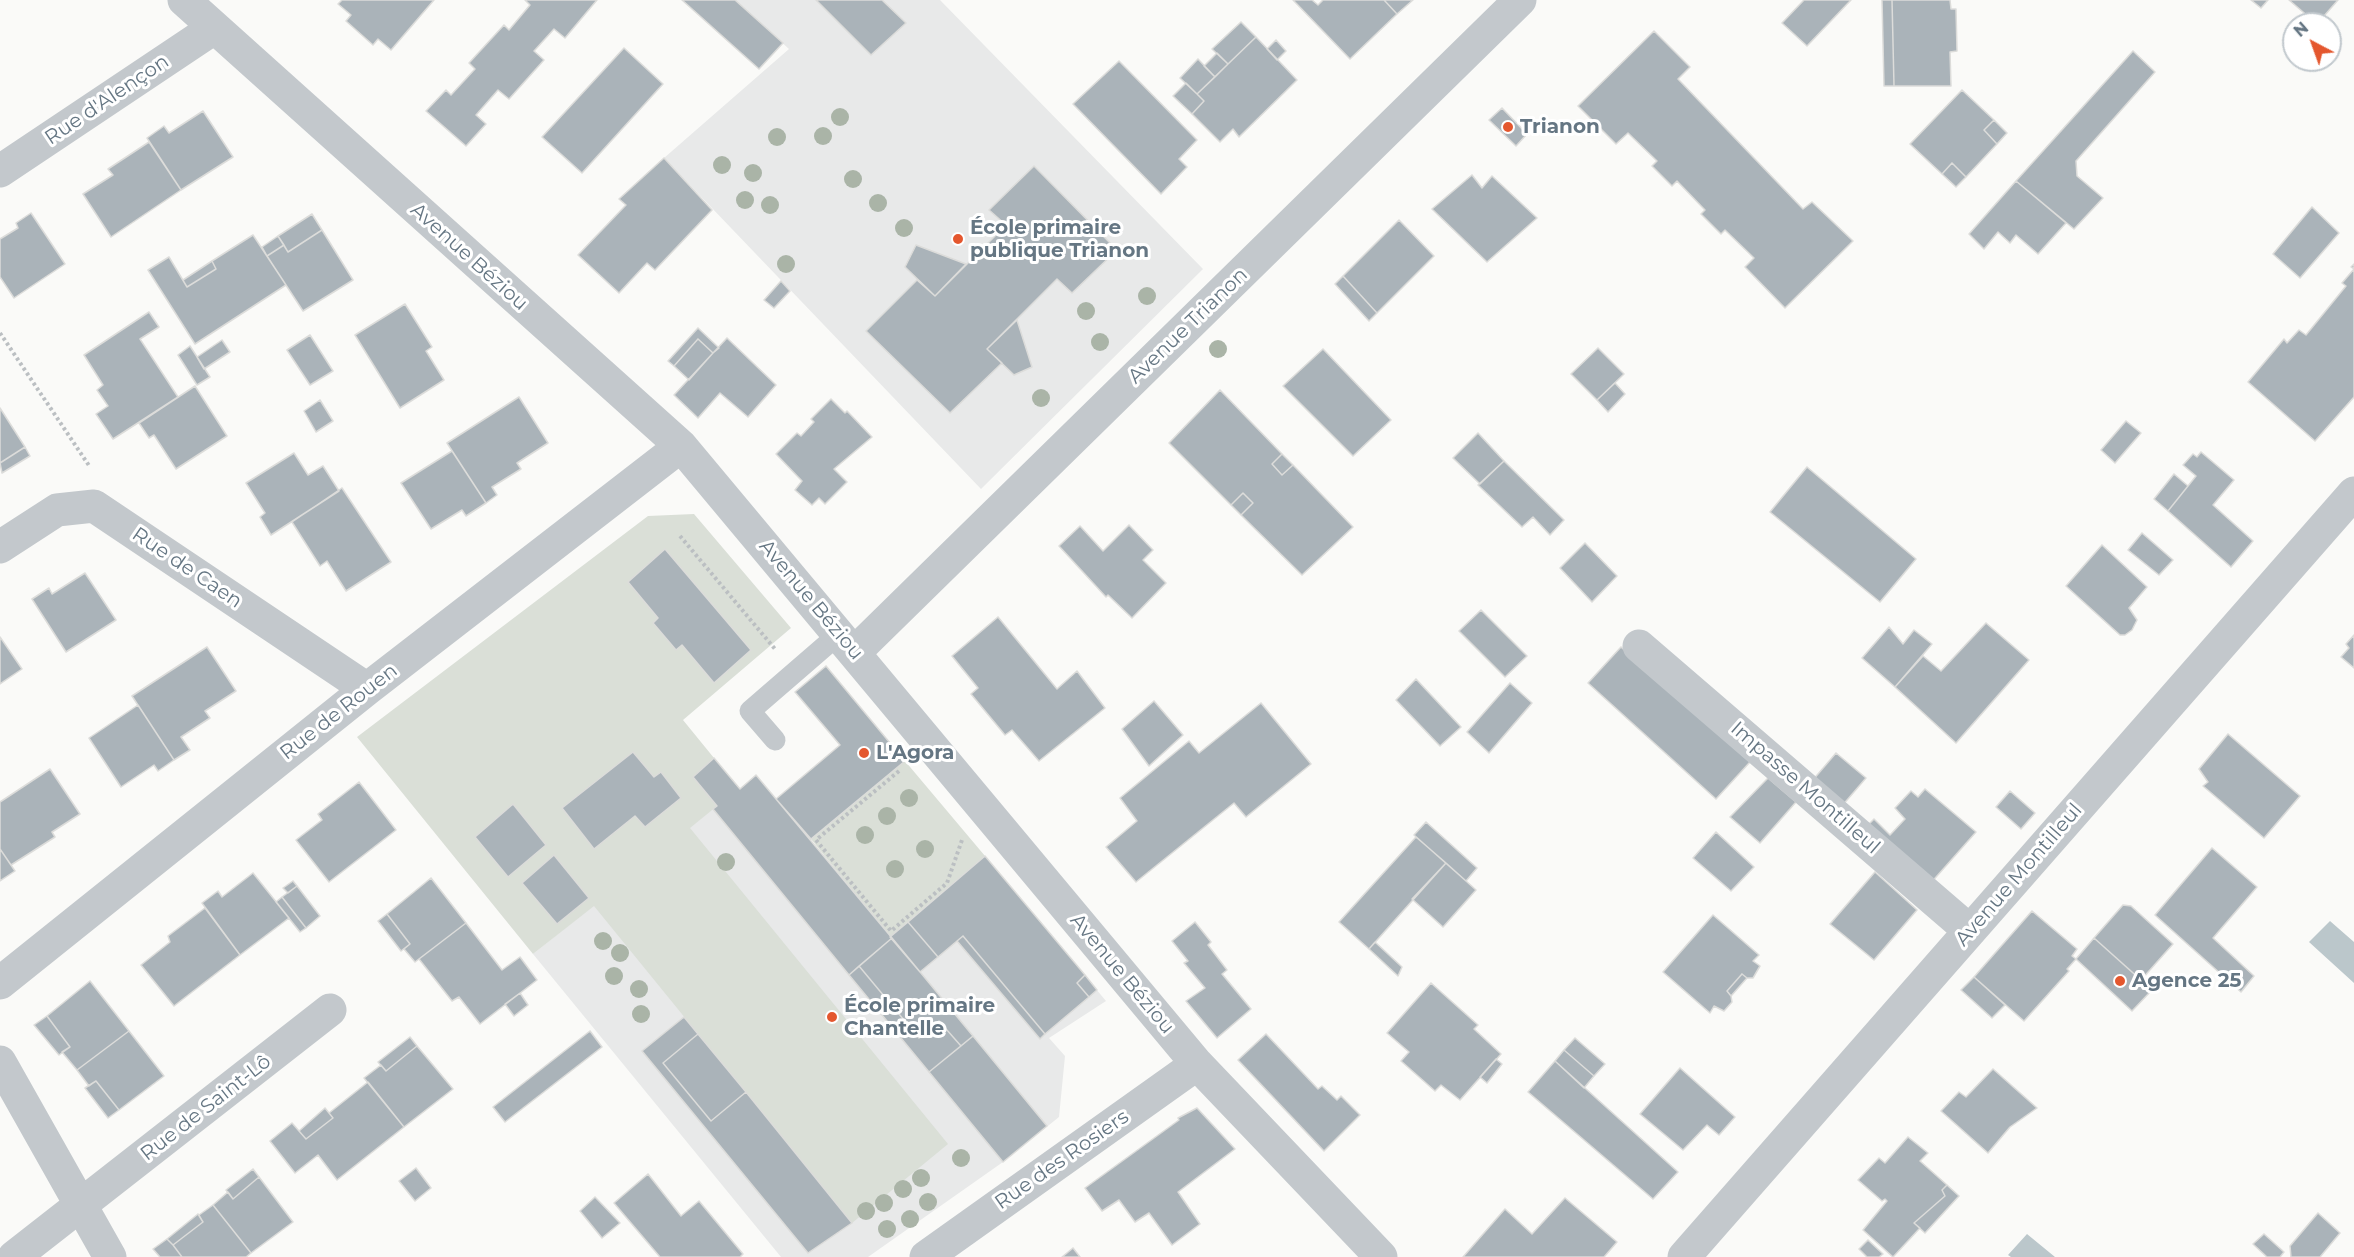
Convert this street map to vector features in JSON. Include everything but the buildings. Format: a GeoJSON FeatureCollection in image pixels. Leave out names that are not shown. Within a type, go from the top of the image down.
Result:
{"type":"FeatureCollection","features":[{"type":"Feature","properties":{"kind":"street","name":"Avenue Béziou"},"geometry":{"type":"LineString","coordinates":[[184,0],[681,446],[1197,1064],[1381,1257]]}},
{"type":"Feature","properties":{"kind":"street","name":"Avenue Trianon"},"geometry":{"type":"LineString","coordinates":[[847,643],[1520,0]]}},
{"type":"Feature","properties":{"kind":"street","name":"Rue d'Alençon"},"geometry":{"type":"LineString","coordinates":[[0,171],[214,28]]}},
{"type":"Feature","properties":{"kind":"street","name":"Rue de Rouen"},"geometry":{"type":"LineString","coordinates":[[0,982],[368,689],[681,446]]}},
{"type":"Feature","properties":{"kind":"street","name":"Avenue Montilleul"},"geometry":{"type":"LineString","coordinates":[[1684,1257],[2354,493]]}},
{"type":"Feature","properties":{"kind":"street"},"geometry":{"type":"LineString","coordinates":[[0,547],[57,510],[94,506]]}},
{"type":"Feature","properties":{"kind":"street","name":"Rue de Caen"},"geometry":{"type":"LineString","coordinates":[[94,506],[368,689]]}},
{"type":"Feature","properties":{"kind":"street","name":"Impasse Montilleul"},"geometry":{"type":"LineString","coordinates":[[1639,646],[1970,931]]}},
{"type":"Feature","properties":{"kind":"street","name":"Rue de Saint-Lô"},"geometry":{"type":"LineString","coordinates":[[14,1257],[330,1010]]}},
{"type":"Feature","properties":{"kind":"street"},"geometry":{"type":"LineString","coordinates":[[0,1062],[110,1257]]}},
{"type":"Feature","properties":{"kind":"street","name":"Rue des Rosiers"},"geometry":{"type":"LineString","coordinates":[[926,1257],[1197,1064]]}},
{"type":"Feature","properties":{"kind":"lane"},"geometry":{"type":"LineString","coordinates":[[775,740],[750,711],[794,673],[847,643]]}},
{"type":"Feature","properties":{"kind":"path"},"geometry":{"type":"LineString","coordinates":[[0,333],[93,471],[94,506]]}},
{"type":"Feature","properties":{"kind":"path"},"geometry":{"type":"LineString","coordinates":[[680,536],[794,673]]}},
{"type":"Feature","properties":{"kind":"path"},"geometry":{"type":"LineString","coordinates":[[899,771],[816,840],[891,931],[947,883],[959,843],[967,835]]}},
{"type":"Feature","properties":{"kind":"shaded area","name":"École primaire publique Trianon"},"geometry":{"type":"Polygon","coordinates":[[[735,0],[940,0],[1203,269],[981,489],[664,158],[789,49],[735,0]]]}},
{"type":"Feature","properties":{"kind":"shaded area"},"geometry":{"type":"Polygon","coordinates":[[[694,514],[791,628],[683,720],[714,758],[693,777],[717,806],[690,828],[948,1144],[852,1223],[594,906],[533,954],[357,737],[648,516],[694,514]],[[633,752],[562,808],[594,849],[635,816],[645,827],[681,798],[661,772],[654,777],[633,752]],[[554,856],[522,883],[557,924],[589,898],[554,856]]]}},
{"type":"Feature","properties":{"kind":"shaded area","name":"École primaire Chantelle"},"geometry":{"type":"Polygon","coordinates":[[[714,758],[739,789],[756,775],[890,937],[985,856],[1106,1001],[1049,1038],[1065,1056],[1059,1117],[1003,1162],[868,1257],[781,1257],[533,954],[716,806],[693,777],[714,758]]]}},
{"type":"Feature","properties":{"kind":"shaded area"},"geometry":{"type":"Polygon","coordinates":[[[905,761],[985,856],[890,937],[811,839],[905,761]]]}},
{"type":"Feature","properties":{"kind":"shaded area"},"geometry":{"type":"Polygon","coordinates":[[[2330,921],[2354,942],[2354,983],[2309,942],[2330,921]]]}},
{"type":"Feature","properties":{"kind":"shaded area"},"geometry":{"type":"Polygon","coordinates":[[[2027,1234],[2055,1257],[2011,1257],[2008,1255],[2027,1234]]]}},
{"type":"Feature","properties":{"kind":"place","name":"Trianon"},"geometry":{"type":"Point","coordinates":[1508,127]}},
{"type":"Feature","properties":{"kind":"place","name":"École primaire publique Trianon"},"geometry":{"type":"Point","coordinates":[958,239]}},
{"type":"Feature","properties":{"kind":"place","name":"L'Agora"},"geometry":{"type":"Point","coordinates":[864,753]}},
{"type":"Feature","properties":{"kind":"place","name":"Agence 25"},"geometry":{"type":"Point","coordinates":[2120,981]}},
{"type":"Feature","properties":{"kind":"place","name":"École primaire Chantelle"},"geometry":{"type":"Point","coordinates":[832,1017]}}]}
